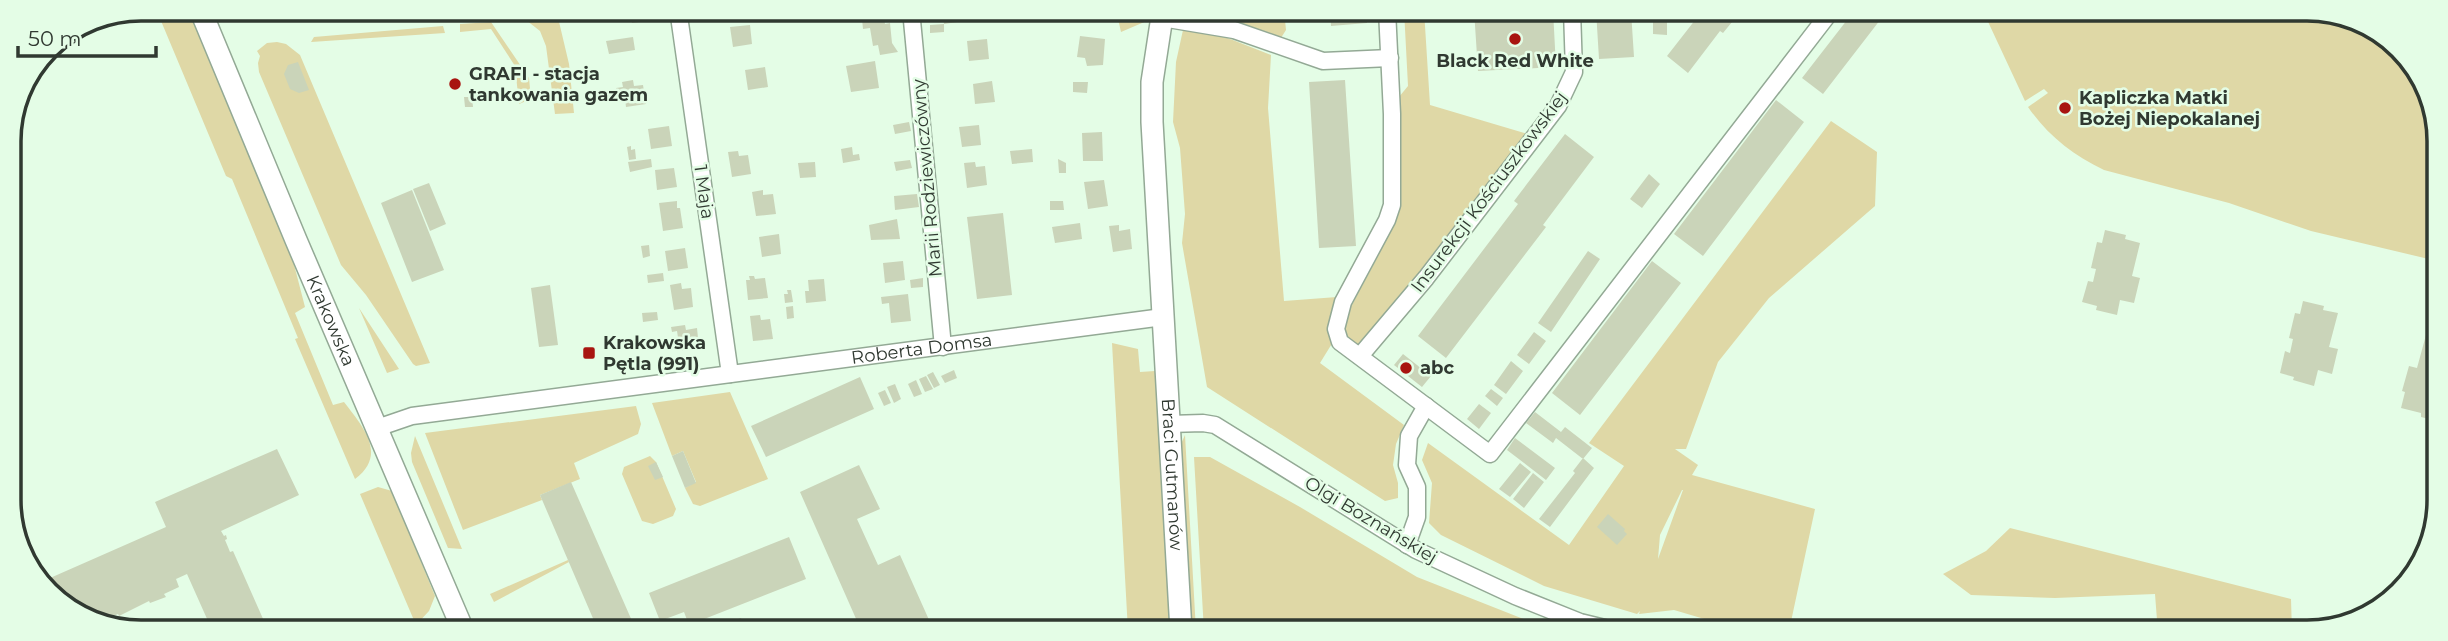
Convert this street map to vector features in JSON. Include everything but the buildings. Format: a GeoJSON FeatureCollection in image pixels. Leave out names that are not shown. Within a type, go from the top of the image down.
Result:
{"type":"FeatureCollection","features":[{"type":"Feature","properties":{"kind":"street","name":"Krakowska"},"geometry":{"type":"LineString","coordinates":[[205,21],[459,620]]}},
{"type":"Feature","properties":{"kind":"street","name":"1 Maja"},"geometry":{"type":"LineString","coordinates":[[680,21],[730,374]]}},
{"type":"Feature","properties":{"kind":"street","name":"Marii Rodziewiczówny"},"geometry":{"type":"LineString","coordinates":[[912,21],[943,346]]}},
{"type":"Feature","properties":{"kind":"street"},"geometry":{"type":"LineString","coordinates":[[1161,21],[1152,82],[1152,122],[1163,317]]}},
{"type":"Feature","properties":{"kind":"street"},"geometry":{"type":"LineString","coordinates":[[1194,21],[1234,30],[1322,61],[1390,58]]}},
{"type":"Feature","properties":{"kind":"street"},"geometry":{"type":"LineString","coordinates":[[1388,21],[1392,205],[1387,220],[1343,303],[1336,329],[1340,342],[1490,454],[1823,21]]}},
{"type":"Feature","properties":{"kind":"street","name":"Insurekcji Kościuszkowskiej"},"geometry":{"type":"LineString","coordinates":[[1360,356],[1426,278],[1558,106],[1574,72],[1572,21]]}},
{"type":"Feature","properties":{"kind":"street","name":"Roberta Domsa"},"geometry":{"type":"LineString","coordinates":[[377,428],[411,416],[1163,317]]}},
{"type":"Feature","properties":{"kind":"street","name":"Braci Gutmanów"},"geometry":{"type":"LineString","coordinates":[[1163,317],[1180,620]]}},
{"type":"Feature","properties":{"kind":"street"},"geometry":{"type":"LineString","coordinates":[[1407,545],[1417,517],[1417,487],[1406,464],[1409,436],[1426,406]]}},
{"type":"Feature","properties":{"kind":"street","name":"Olgi Boznańskiej"},"geometry":{"type":"LineString","coordinates":[[1169,425],[1203,423],[1223,429],[1407,545],[1515,596],[1575,620]]}},
{"type":"Feature","properties":{"kind":"shaded area"},"geometry":{"type":"Polygon","coordinates":[[[161,21],[193,21],[290,249],[305,307],[295,313],[333,405],[344,402],[369,440],[370,460],[365,470],[355,479],[295,339],[298,338],[232,179],[226,176],[161,21]]]}},
{"type":"Feature","properties":{"kind":"shaded area"},"geometry":{"type":"Polygon","coordinates":[[[527,21],[559,21],[569,64],[574,113],[555,114],[546,46],[540,31],[527,21]]]}},
{"type":"Feature","properties":{"kind":"shaded area"},"geometry":{"type":"Polygon","coordinates":[[[1118,21],[1147,21],[1121,32],[1118,21]]]}},
{"type":"Feature","properties":{"kind":"shaded area"},"geometry":{"type":"Polygon","coordinates":[[[1232,21],[1285,21],[1286,30],[1279,41],[1232,21]]]}},
{"type":"Feature","properties":{"kind":"shaded area"},"geometry":{"type":"Polygon","coordinates":[[[1405,21],[1425,21],[1430,105],[1528,134],[1368,340],[1357,347],[1349,345],[1341,329],[1320,363],[1404,425],[1396,444],[1393,465],[1398,483],[1398,498],[1385,501],[1207,387],[1182,243],[1185,214],[1180,148],[1173,122],[1176,62],[1183,30],[1220,35],[1271,55],[1268,108],[1284,301],[1337,297],[1352,305],[1387,236],[1396,212],[1401,171],[1399,97],[1408,86],[1405,21]]]}},
{"type":"Feature","properties":{"kind":"shaded area"},"geometry":{"type":"Polygon","coordinates":[[[1988,21],[2307,21],[2346,27],[2367,37],[2392,56],[2418,95],[2425,117],[2427,141],[2427,259],[2311,231],[2229,203],[2104,170],[2053,136],[2028,107],[2048,93],[2044,89],[2025,101],[1988,21]]]}},
{"type":"Feature","properties":{"kind":"shaded area"},"geometry":{"type":"Polygon","coordinates":[[[491,22],[529,78],[531,99],[519,104],[515,66],[491,29],[460,32],[460,24],[491,22]]]}},
{"type":"Feature","properties":{"kind":"shaded area"},"geometry":{"type":"Polygon","coordinates":[[[443,26],[445,33],[311,42],[314,37],[443,26]]]}},
{"type":"Feature","properties":{"kind":"shaded area"},"geometry":{"type":"Polygon","coordinates":[[[267,43],[286,44],[300,55],[430,363],[416,366],[413,364],[366,295],[341,265],[259,72],[260,56],[257,51],[267,43]]]}},
{"type":"Feature","properties":{"kind":"shaded area"},"geometry":{"type":"Polygon","coordinates":[[[1831,121],[1877,152],[1875,206],[1769,298],[1718,362],[1686,449],[1675,449],[1698,465],[1692,475],[1815,509],[1791,620],[1708,620],[1674,610],[1639,614],[1640,611],[1637,614],[1544,586],[1441,535],[1429,523],[1432,483],[1422,460],[1428,443],[1569,545],[1624,466],[1589,443],[1831,121]],[[1683,490],[1660,535],[1658,559],[1683,490]]]}},
{"type":"Feature","properties":{"kind":"shaded area"},"geometry":{"type":"Polygon","coordinates":[[[359,308],[399,369],[387,373],[359,308]]]}},
{"type":"Feature","properties":{"kind":"shaded area"},"geometry":{"type":"Polygon","coordinates":[[[1112,343],[1138,349],[1140,372],[1155,371],[1169,620],[1127,620],[1112,343]]]}},
{"type":"Feature","properties":{"kind":"shaded area"},"geometry":{"type":"Polygon","coordinates":[[[730,392],[768,479],[700,506],[693,504],[685,488],[696,482],[683,451],[672,456],[652,403],[730,392]]]}},
{"type":"Feature","properties":{"kind":"shaded area"},"geometry":{"type":"Polygon","coordinates":[[[636,406],[641,424],[638,434],[574,463],[580,479],[540,495],[542,500],[463,530],[425,433],[636,406]]]}},
{"type":"Feature","properties":{"kind":"shaded area"},"geometry":{"type":"Polygon","coordinates":[[[1185,435],[1195,620],[1190,620],[1181,444],[1185,435]]]}},
{"type":"Feature","properties":{"kind":"shaded area"},"geometry":{"type":"Polygon","coordinates":[[[415,436],[462,549],[448,548],[412,462],[415,436]]]}},
{"type":"Feature","properties":{"kind":"shaded area"},"geometry":{"type":"Polygon","coordinates":[[[650,456],[656,462],[676,509],[673,516],[653,524],[642,521],[622,474],[624,467],[650,456]]]}},
{"type":"Feature","properties":{"kind":"shaded area"},"geometry":{"type":"Polygon","coordinates":[[[1194,457],[1210,457],[1417,577],[1526,620],[1203,620],[1194,457]]]}},
{"type":"Feature","properties":{"kind":"shaded area"},"geometry":{"type":"Polygon","coordinates":[[[378,487],[392,491],[435,596],[429,611],[421,620],[414,620],[360,494],[378,487]]]}},
{"type":"Feature","properties":{"kind":"shaded area"},"geometry":{"type":"Polygon","coordinates":[[[2010,528],[2291,599],[2292,620],[2157,620],[2155,594],[2055,598],[1971,595],[1943,574],[1986,551],[2010,528]]]}},
{"type":"Feature","properties":{"kind":"shaded area"},"geometry":{"type":"Polygon","coordinates":[[[568,560],[569,562],[494,602],[490,594],[568,560]]]}},
{"type":"Feature","properties":{"kind":"place","name":"Black Red White"},"geometry":{"type":"Point","coordinates":[1515,39]}},
{"type":"Feature","properties":{"kind":"place","name":"GRAFI - stacja tankowania gazem"},"geometry":{"type":"Point","coordinates":[455,84]}},
{"type":"Feature","properties":{"kind":"place","name":"Kapliczka Matki Bożej Niepokalanej"},"geometry":{"type":"Point","coordinates":[2065,108]}},
{"type":"Feature","properties":{"kind":"place","name":"Krakowska Pętla (991)"},"geometry":{"type":"Point","coordinates":[589,353]}},
{"type":"Feature","properties":{"kind":"place","name":"abc"},"geometry":{"type":"Point","coordinates":[1406,368]}}]}
